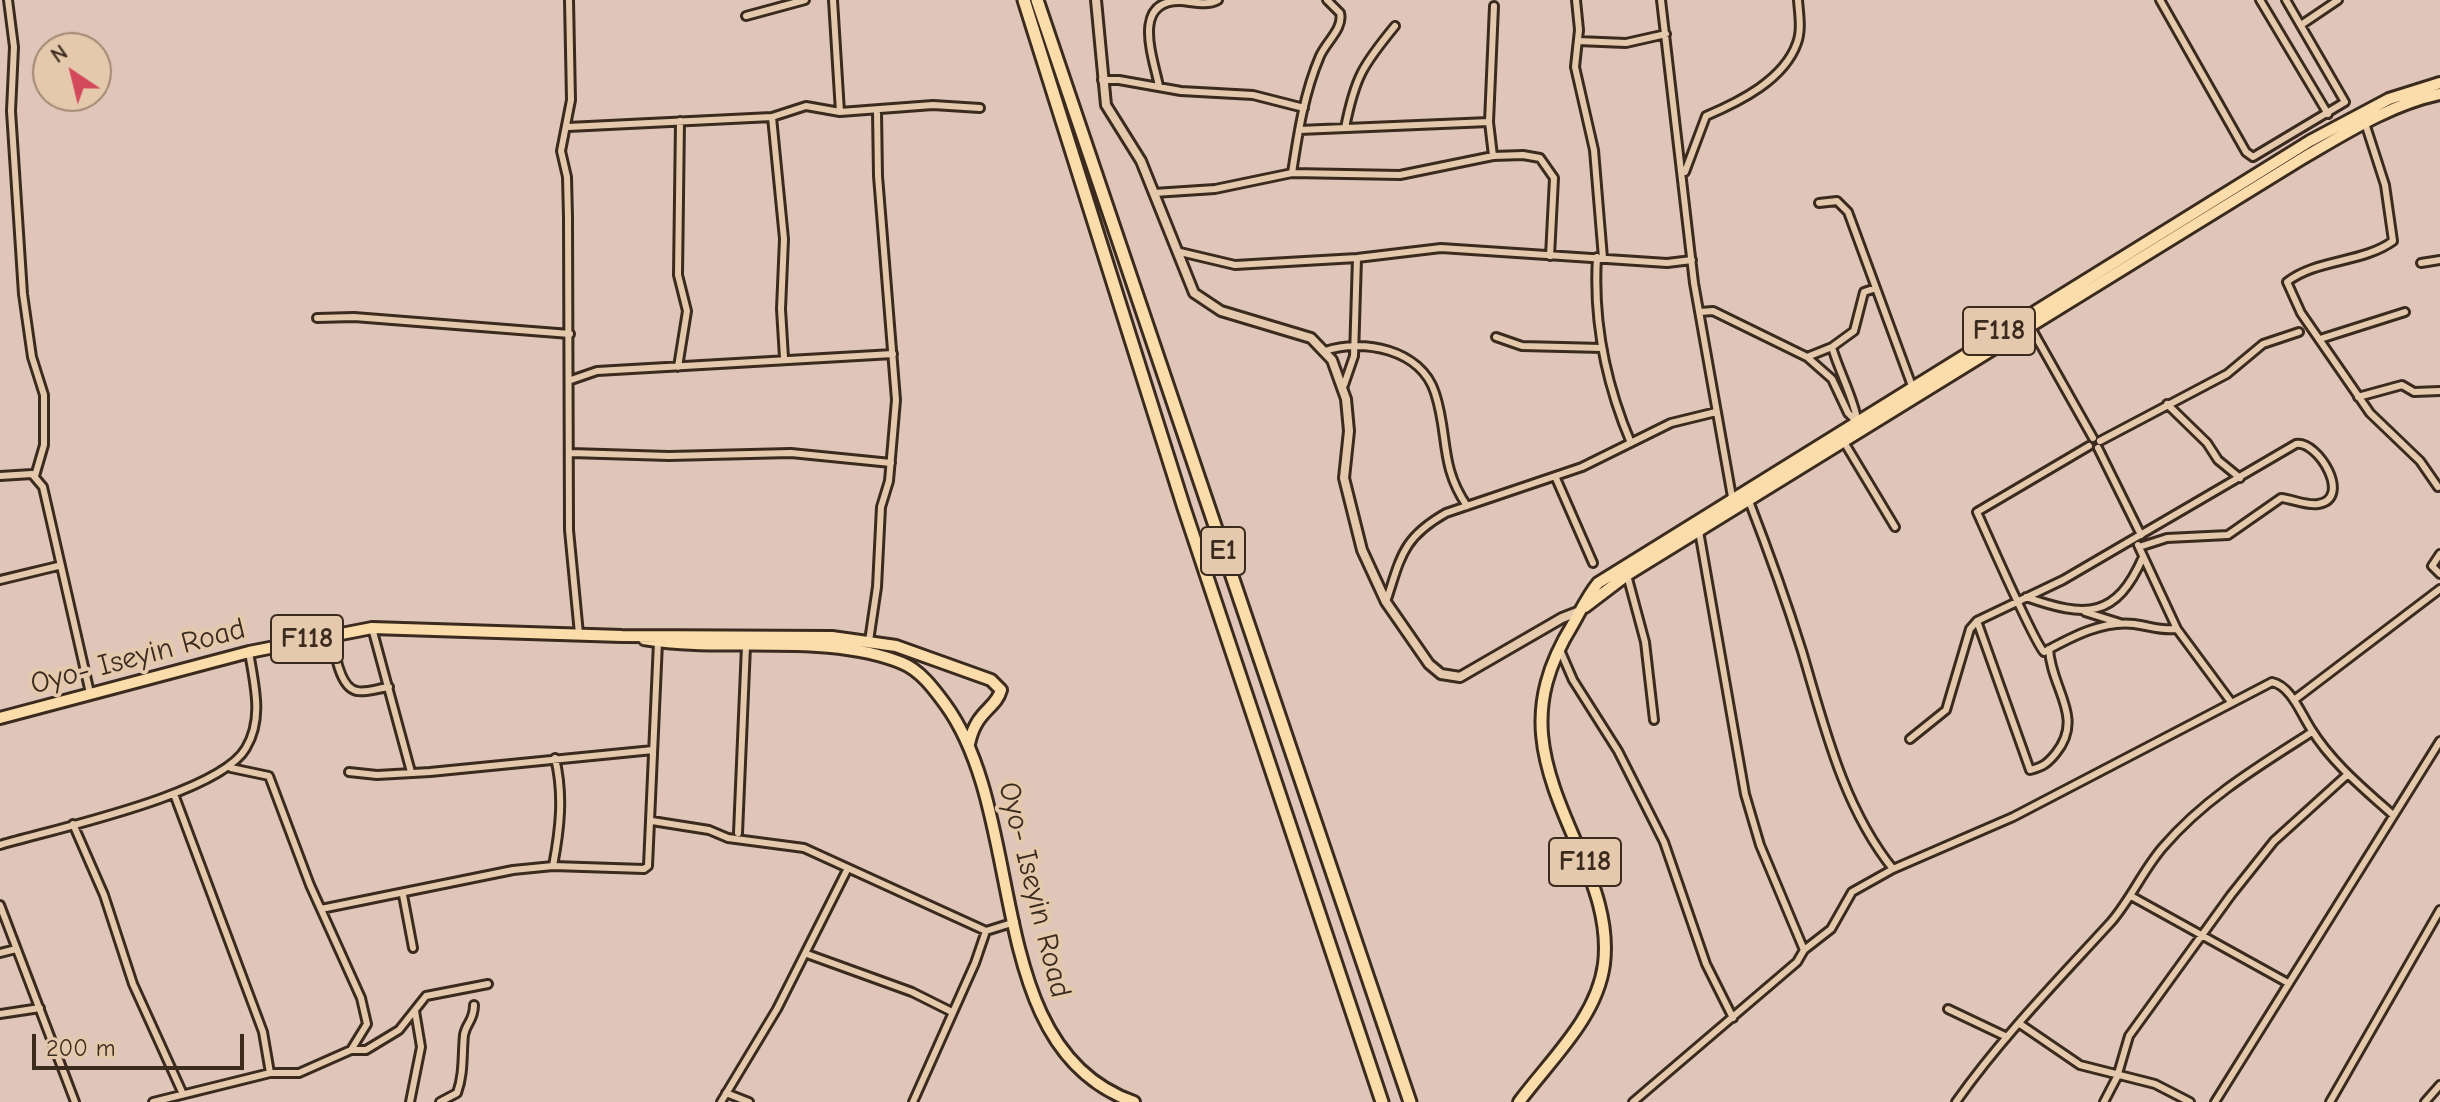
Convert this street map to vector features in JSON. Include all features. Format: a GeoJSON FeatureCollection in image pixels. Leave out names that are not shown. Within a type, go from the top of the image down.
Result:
{"type":"FeatureCollection","features":[{"type":"Feature","properties":{"kind":"highway","name":"E1"},"geometry":{"type":"LineString","coordinates":[[1024,0],[1184,508],[1382,1102]]}},
{"type":"Feature","properties":{"kind":"highway","name":"E1"},"geometry":{"type":"LineString","coordinates":[[1037,0],[1410,1102]]}},
{"type":"Feature","properties":{"kind":"main road","name":"F118"},"geometry":{"type":"LineString","coordinates":[[1519,1102],[1583,1020],[1597,992],[1604,964],[1602,912],[1551,785],[1540,743],[1543,687],[1558,647],[1598,583],[1732,497],[2320,135],[2389,99],[2440,83]]}},
{"type":"Feature","properties":{"kind":"main road","name":"F118"},"geometry":{"type":"LineString","coordinates":[[1580,611],[1627,575],[2365,123],[2408,103],[2440,94]]}},
{"type":"Feature","properties":{"kind":"main road","name":"Oyo- Iseyin Road"},"geometry":{"type":"LineString","coordinates":[[0,718],[249,652],[372,628],[622,636],[773,634],[869,641],[925,655],[999,685],[999,697],[977,718],[969,744]]}},
{"type":"Feature","properties":{"kind":"main road","name":"Oyo- Iseyin Road"},"geometry":{"type":"LineString","coordinates":[[622,636],[658,642],[843,650],[905,664],[934,688],[969,744],[983,785],[1028,979],[1050,1035],[1080,1073],[1099,1087],[1134,1102]]}},
{"type":"Feature","properties":{"kind":"street"},"geometry":{"type":"LineString","coordinates":[[8,0],[14,47],[12,140],[23,294],[32,357],[44,395],[44,445],[35,476]]}},
{"type":"Feature","properties":{"kind":"street"},"geometry":{"type":"LineString","coordinates":[[578,0],[569,1],[568,127],[561,151],[567,177],[571,380],[569,530],[579,634]]}},
{"type":"Feature","properties":{"kind":"street"},"geometry":{"type":"LineString","coordinates":[[746,16],[805,0]]}},
{"type":"Feature","properties":{"kind":"street"},"geometry":{"type":"LineString","coordinates":[[833,0],[840,112]]}},
{"type":"Feature","properties":{"kind":"street"},"geometry":{"type":"LineString","coordinates":[[1096,0],[1106,105],[1141,161],[1194,293],[1202,302],[1221,311],[1311,338],[1325,351],[1344,385],[1349,431],[1344,459],[1347,497],[1362,550],[1386,602],[1429,664],[1450,677],[1460,677],[1580,611]]}},
{"type":"Feature","properties":{"kind":"street"},"geometry":{"type":"LineString","coordinates":[[1159,86],[1149,38],[1148,20],[1153,8],[1166,0],[1210,4],[1218,0]]}},
{"type":"Feature","properties":{"kind":"street"},"geometry":{"type":"LineString","coordinates":[[1292,173],[1304,108],[1320,55],[1341,23],[1340,13],[1327,0]]}},
{"type":"Feature","properties":{"kind":"street"},"geometry":{"type":"LineString","coordinates":[[1576,0],[1576,80],[1594,150],[1602,348],[1609,385],[1631,443]]}},
{"type":"Feature","properties":{"kind":"street"},"geometry":{"type":"LineString","coordinates":[[1661,0],[1692,260],[1732,497]]}},
{"type":"Feature","properties":{"kind":"street"},"geometry":{"type":"LineString","coordinates":[[1684,175],[1706,116],[1746,97],[1774,75],[1789,58],[1800,26],[1798,0]]}},
{"type":"Feature","properties":{"kind":"street"},"geometry":{"type":"LineString","coordinates":[[2160,0],[2249,156],[2255,157],[2328,114],[2345,100],[2286,0]]}},
{"type":"Feature","properties":{"kind":"street"},"geometry":{"type":"LineString","coordinates":[[2260,0],[2328,114]]}},
{"type":"Feature","properties":{"kind":"street"},"geometry":{"type":"LineString","coordinates":[[2301,25],[2338,0]]}},
{"type":"Feature","properties":{"kind":"street"},"geometry":{"type":"LineString","coordinates":[[1493,156],[1489,122],[1494,6]]}},
{"type":"Feature","properties":{"kind":"street"},"geometry":{"type":"LineString","coordinates":[[1345,128],[1354,86],[1363,65],[1395,26]]}},
{"type":"Feature","properties":{"kind":"street"},"geometry":{"type":"LineString","coordinates":[[1578,41],[1626,43],[1666,34]]}},
{"type":"Feature","properties":{"kind":"street"},"geometry":{"type":"LineString","coordinates":[[1102,80],[1181,91],[1253,95],[1304,108]]}},
{"type":"Feature","properties":{"kind":"street"},"geometry":{"type":"LineString","coordinates":[[568,127],[772,117],[806,106],[840,112],[919,105],[980,108]]}},
{"type":"Feature","properties":{"kind":"street"},"geometry":{"type":"LineString","coordinates":[[869,641],[877,587],[881,507],[891,463],[896,400],[878,176],[877,111]]}},
{"type":"Feature","properties":{"kind":"street"},"geometry":{"type":"LineString","coordinates":[[772,117],[784,239],[781,309],[784,358]]}},
{"type":"Feature","properties":{"kind":"street"},"geometry":{"type":"LineString","coordinates":[[678,367],[687,311],[678,275],[680,121]]}},
{"type":"Feature","properties":{"kind":"street"},"geometry":{"type":"LineString","coordinates":[[1299,130],[1489,122]]}},
{"type":"Feature","properties":{"kind":"street"},"geometry":{"type":"LineString","coordinates":[[2365,123],[2385,185],[2394,236],[2386,246],[2296,275],[2287,282],[2301,313],[2358,397],[2386,432],[2420,461],[2438,487]]}},
{"type":"Feature","properties":{"kind":"street"},"geometry":{"type":"LineString","coordinates":[[1154,193],[1215,189],[1292,173],[1408,174],[1493,156],[1523,155],[1540,158],[1554,178],[1550,256]]}},
{"type":"Feature","properties":{"kind":"street"},"geometry":{"type":"LineString","coordinates":[[1819,203],[1837,201],[1848,212],[1912,386]]}},
{"type":"Feature","properties":{"kind":"street"},"geometry":{"type":"LineString","coordinates":[[1180,252],[1235,265],[1357,258],[1441,248],[1667,263],[1692,260]]}},
{"type":"Feature","properties":{"kind":"street"},"geometry":{"type":"LineString","coordinates":[[1344,385],[1352,369],[1357,258]]}},
{"type":"Feature","properties":{"kind":"street"},"geometry":{"type":"LineString","coordinates":[[2421,263],[2440,260]]}},
{"type":"Feature","properties":{"kind":"street"},"geometry":{"type":"LineString","coordinates":[[1807,357],[1832,347],[1854,331],[1864,292],[1876,288]]}},
{"type":"Feature","properties":{"kind":"street"},"geometry":{"type":"LineString","coordinates":[[1700,312],[1713,311],[1807,357],[1832,379],[1848,413],[1857,420],[1863,431]]}},
{"type":"Feature","properties":{"kind":"street"},"geometry":{"type":"LineString","coordinates":[[2320,339],[2405,312]]}},
{"type":"Feature","properties":{"kind":"street"},"geometry":{"type":"LineString","coordinates":[[317,318],[354,317],[570,334]]}},
{"type":"Feature","properties":{"kind":"street"},"geometry":{"type":"LineString","coordinates":[[2030,326],[2097,442],[2138,536],[2143,557],[2177,629],[2231,702]]}},
{"type":"Feature","properties":{"kind":"street"},"geometry":{"type":"LineString","coordinates":[[2123,625],[2084,631],[2044,652],[2038,646],[2022,599],[1977,512],[2089,446],[2227,374],[2263,344],[2299,332]]}},
{"type":"Feature","properties":{"kind":"street"},"geometry":{"type":"LineString","coordinates":[[1496,337],[1522,346],[1602,348]]}},
{"type":"Feature","properties":{"kind":"street"},"geometry":{"type":"LineString","coordinates":[[1325,351],[1354,343],[1402,356],[1435,392],[1452,480],[1467,506]]}},
{"type":"Feature","properties":{"kind":"street"},"geometry":{"type":"LineString","coordinates":[[1832,347],[1841,378],[1856,407],[1857,420]]}},
{"type":"Feature","properties":{"kind":"street"},"geometry":{"type":"LineString","coordinates":[[571,380],[597,371],[893,354]]}},
{"type":"Feature","properties":{"kind":"street"},"geometry":{"type":"LineString","coordinates":[[2358,397],[2402,385],[2414,392],[2440,391]]}},
{"type":"Feature","properties":{"kind":"street"},"geometry":{"type":"LineString","coordinates":[[2167,404],[2207,443],[2218,460],[2240,478]]}},
{"type":"Feature","properties":{"kind":"street"},"geometry":{"type":"LineString","coordinates":[[1386,602],[1410,537],[1446,513],[1608,456],[1671,423],[1716,412]]}},
{"type":"Feature","properties":{"kind":"street"},"geometry":{"type":"LineString","coordinates":[[1844,442],[1895,527]]}},
{"type":"Feature","properties":{"kind":"street"},"geometry":{"type":"LineString","coordinates":[[1910,739],[1946,710],[1970,629],[1977,621],[2138,536],[2296,444],[2304,442],[2312,447],[2335,486],[2334,494],[2316,505],[2281,498],[2228,535],[2167,538],[2139,547]]}},
{"type":"Feature","properties":{"kind":"street"},"geometry":{"type":"LineString","coordinates":[[571,453],[669,456],[791,453],[891,463]]}},
{"type":"Feature","properties":{"kind":"street"},"geometry":{"type":"LineString","coordinates":[[0,476],[23,472],[35,476],[43,487],[58,566],[70,602],[90,693]]}},
{"type":"Feature","properties":{"kind":"street"},"geometry":{"type":"LineString","coordinates":[[1555,476],[1593,563]]}},
{"type":"Feature","properties":{"kind":"street"},"geometry":{"type":"LineString","coordinates":[[1749,501],[1801,649],[1821,724],[1848,790],[1893,869]]}},
{"type":"Feature","properties":{"kind":"street"},"geometry":{"type":"LineString","coordinates":[[1699,531],[1715,601],[1745,794],[1760,845],[1804,950]]}},
{"type":"Feature","properties":{"kind":"street"},"geometry":{"type":"LineString","coordinates":[[2440,554],[2432,568],[2440,574]]}},
{"type":"Feature","properties":{"kind":"street"},"geometry":{"type":"LineString","coordinates":[[2079,610],[2106,605],[2126,591],[2143,557]]}},
{"type":"Feature","properties":{"kind":"street"},"geometry":{"type":"LineString","coordinates":[[0,580],[58,566]]}},
{"type":"Feature","properties":{"kind":"street"},"geometry":{"type":"LineString","coordinates":[[1627,575],[1645,642],[1654,720]]}},
{"type":"Feature","properties":{"kind":"street"},"geometry":{"type":"LineString","coordinates":[[2294,700],[2440,589]]}},
{"type":"Feature","properties":{"kind":"street"},"geometry":{"type":"LineString","coordinates":[[2022,599],[2079,610],[2123,625],[2163,631],[2177,629]]}},
{"type":"Feature","properties":{"kind":"street"},"geometry":{"type":"LineString","coordinates":[[1977,621],[2025,764],[2030,770],[2046,765],[2066,740],[2071,726],[2049,649]]}},
{"type":"Feature","properties":{"kind":"street"},"geometry":{"type":"LineString","coordinates":[[372,628],[411,772]]}},
{"type":"Feature","properties":{"kind":"street"},"geometry":{"type":"LineString","coordinates":[[331,634],[336,660],[350,688],[357,691],[389,687]]}},
{"type":"Feature","properties":{"kind":"street"},"geometry":{"type":"LineString","coordinates":[[321,909],[403,895],[513,870],[553,866],[644,869],[648,866],[658,642]]}},
{"type":"Feature","properties":{"kind":"street"},"geometry":{"type":"LineString","coordinates":[[738,833],[746,646]]}},
{"type":"Feature","properties":{"kind":"street"},"geometry":{"type":"LineString","coordinates":[[1558,647],[1582,695],[1618,751],[1664,842],[1706,964],[1733,1018]]}},
{"type":"Feature","properties":{"kind":"street"},"geometry":{"type":"LineString","coordinates":[[0,845],[174,794],[231,768],[247,748],[257,717],[249,652]]}},
{"type":"Feature","properties":{"kind":"street"},"geometry":{"type":"LineString","coordinates":[[1633,1102],[1797,962],[1804,950],[1831,929],[1852,892],[1893,869],[2013,817],[2272,682],[2280,685],[2294,700],[2312,732],[2348,774],[2393,815]]}},
{"type":"Feature","properties":{"kind":"street"},"geometry":{"type":"LineString","coordinates":[[1956,1102],[2007,1037],[2131,896],[2153,859],[2184,824],[2235,781],[2312,732]]}},
{"type":"Feature","properties":{"kind":"street"},"geometry":{"type":"LineString","coordinates":[[2215,1102],[2440,741]]}},
{"type":"Feature","properties":{"kind":"street"},"geometry":{"type":"LineString","coordinates":[[349,772],[377,775],[653,750]]}},
{"type":"Feature","properties":{"kind":"street"},"geometry":{"type":"LineString","coordinates":[[553,866],[560,825],[560,776],[555,758]]}},
{"type":"Feature","properties":{"kind":"street"},"geometry":{"type":"LineString","coordinates":[[231,768],[269,776],[321,909],[361,998],[367,1024],[351,1050]]}},
{"type":"Feature","properties":{"kind":"street"},"geometry":{"type":"LineString","coordinates":[[2104,1102],[2117,1077],[2129,1036],[2274,841],[2348,774]]}},
{"type":"Feature","properties":{"kind":"street"},"geometry":{"type":"LineString","coordinates":[[174,794],[263,1032],[270,1073]]}},
{"type":"Feature","properties":{"kind":"street"},"geometry":{"type":"LineString","coordinates":[[652,821],[709,830],[728,838],[804,848],[986,931],[1015,922]]}},
{"type":"Feature","properties":{"kind":"street"},"geometry":{"type":"LineString","coordinates":[[73,824],[104,895],[133,984],[182,1092]]}},
{"type":"Feature","properties":{"kind":"street"},"geometry":{"type":"LineString","coordinates":[[721,1102],[807,954],[847,870]]}},
{"type":"Feature","properties":{"kind":"street"},"geometry":{"type":"LineString","coordinates":[[403,895],[413,948]]}},
{"type":"Feature","properties":{"kind":"street"},"geometry":{"type":"LineString","coordinates":[[2131,896],[2288,983]]}},
{"type":"Feature","properties":{"kind":"street"},"geometry":{"type":"LineString","coordinates":[[0,905],[75,1102]]}},
{"type":"Feature","properties":{"kind":"street"},"geometry":{"type":"LineString","coordinates":[[2330,1102],[2440,910]]}},
{"type":"Feature","properties":{"kind":"street"},"geometry":{"type":"LineString","coordinates":[[913,1102],[986,931]]}},
{"type":"Feature","properties":{"kind":"street"},"geometry":{"type":"LineString","coordinates":[[0,953],[16,949]]}},
{"type":"Feature","properties":{"kind":"street"},"geometry":{"type":"LineString","coordinates":[[807,954],[912,992],[952,1012]]}},
{"type":"Feature","properties":{"kind":"street"},"geometry":{"type":"LineString","coordinates":[[153,1102],[182,1092],[270,1073],[299,1073],[351,1050],[366,1050],[399,1030],[431,993],[488,984]]}},
{"type":"Feature","properties":{"kind":"street"},"geometry":{"type":"LineString","coordinates":[[440,1102],[457,1093],[462,1080],[464,1033],[474,1019],[474,1005]]}},
{"type":"Feature","properties":{"kind":"street"},"geometry":{"type":"LineString","coordinates":[[0,1014],[40,1008]]}},
{"type":"Feature","properties":{"kind":"street"},"geometry":{"type":"LineString","coordinates":[[1948,1009],[2007,1037]]}},
{"type":"Feature","properties":{"kind":"street"},"geometry":{"type":"LineString","coordinates":[[410,1102],[421,1047],[415,1011]]}},
{"type":"Feature","properties":{"kind":"street"},"geometry":{"type":"LineString","coordinates":[[2020,1024],[2080,1065],[2117,1077],[2155,1084],[2190,1102]]}},
{"type":"Feature","properties":{"kind":"street"},"geometry":{"type":"LineString","coordinates":[[2425,1102],[2440,1085]]}},
{"type":"Feature","properties":{"kind":"street"},"geometry":{"type":"LineString","coordinates":[[726,1093],[749,1102]]}}]}
